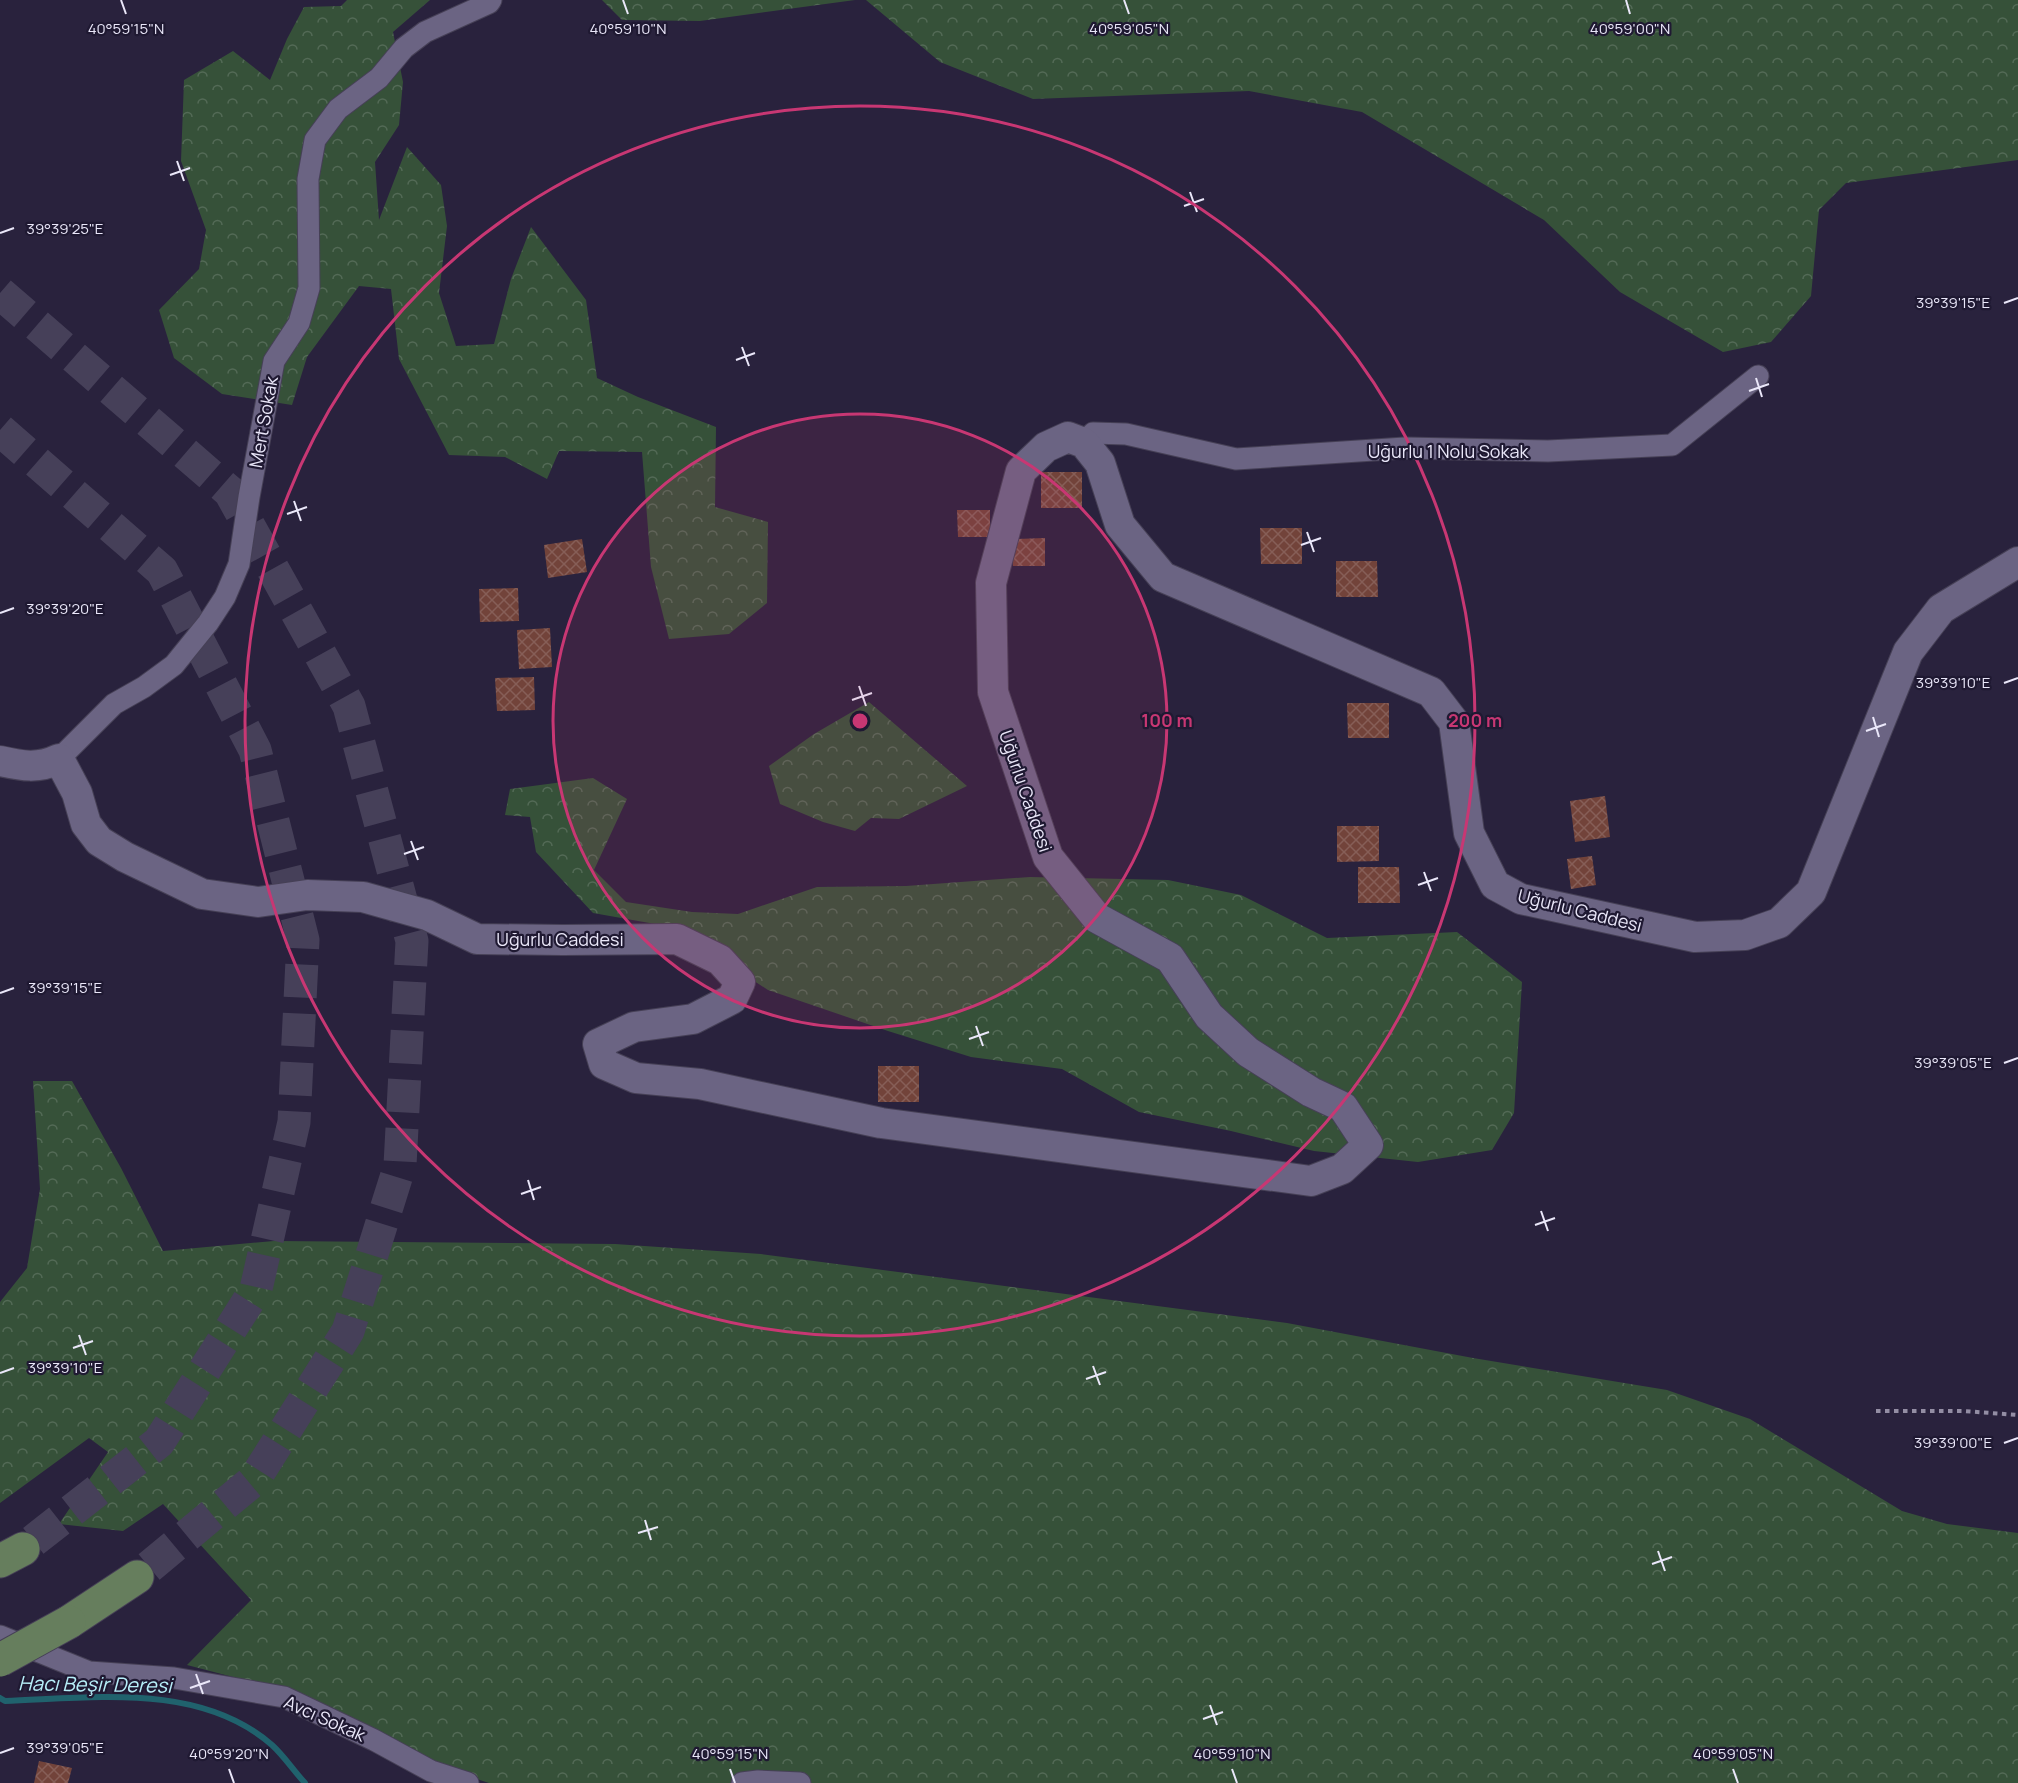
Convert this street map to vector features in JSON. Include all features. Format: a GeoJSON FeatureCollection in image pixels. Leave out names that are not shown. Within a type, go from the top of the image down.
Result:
{"type":"FeatureCollection","features":[{"type":"Feature","properties":{"kind":"main road"},"geometry":{"type":"LineString","coordinates":[[0,1660],[69,1622],[137,1577]]}},
{"type":"Feature","properties":{"kind":"street","name":"Mert Sokak"},"geometry":{"type":"LineString","coordinates":[[59,759],[114,704],[144,687],[174,665],[208,623],[225,597],[239,564],[274,361],[299,322],[309,288],[308,179],[315,140],[338,109],[379,78],[404,48],[425,32],[489,3],[491,0]]}},
{"type":"Feature","properties":{"kind":"street","name":"Uğurlu 1 Nolu Sokak"},"geometry":{"type":"LineString","coordinates":[[1084,443],[1093,433],[1126,434],[1236,459],[1405,448],[1548,452],[1672,446],[1758,376]]}},
{"type":"Feature","properties":{"kind":"street","name":"Uğurlu Caddesi"},"geometry":{"type":"LineString","coordinates":[[59,759],[77,793],[86,824],[99,842],[202,894],[258,902],[307,896],[363,897],[427,915],[477,939],[677,939],[720,960],[740,982],[732,999],[693,1019],[634,1027],[598,1044],[603,1064],[636,1078],[700,1084],[881,1123],[1311,1181],[1342,1169],[1368,1145],[1343,1107],[1311,1092],[1248,1052],[1209,1016],[1170,958],[1097,918],[1048,857],[993,692],[992,583],[1021,471],[1046,447],[1068,437],[1084,443],[1100,463],[1120,525],[1163,577],[1431,692],[1454,722],[1469,833],[1495,885],[1521,898],[1695,937],[1745,935],[1779,922],[1811,892],[1908,652],[1941,609],[2018,562]]}},
{"type":"Feature","properties":{"kind":"street"},"geometry":{"type":"LineString","coordinates":[[0,761],[17,765],[45,765],[59,759]]}},
{"type":"Feature","properties":{"kind":"street","name":"Avcı Sokak"},"geometry":{"type":"LineString","coordinates":[[0,1636],[89,1672],[174,1678],[284,1697],[374,1740],[431,1772],[468,1783]]}},
{"type":"Feature","properties":{"kind":"street"},"geometry":{"type":"LineString","coordinates":[[742,1783],[758,1781],[800,1783]]}},
{"type":"Feature","properties":{"kind":"path"},"geometry":{"type":"LineString","coordinates":[[1876,1411],[1964,1411],[2018,1415]]}},
{"type":"Feature","properties":{"kind":"green space"},"geometry":{"type":"Polygon","coordinates":[[[347,0],[430,0],[393,32],[403,82],[399,125],[375,162],[379,220],[407,147],[441,185],[447,226],[439,293],[456,346],[494,344],[511,279],[531,227],[586,300],[597,378],[638,397],[716,427],[715,507],[768,522],[767,603],[729,634],[669,639],[651,567],[642,452],[559,451],[547,479],[505,457],[449,455],[399,359],[391,289],[359,286],[307,357],[292,405],[222,394],[174,358],[159,310],[199,269],[206,230],[181,161],[184,80],[233,51],[270,80],[287,39],[304,7],[341,6],[347,0]]]}},
{"type":"Feature","properties":{"kind":"green space"},"geometry":{"type":"Polygon","coordinates":[[[602,0],[855,0],[700,21],[622,20],[602,0]]]}},
{"type":"Feature","properties":{"kind":"green space"},"geometry":{"type":"Polygon","coordinates":[[[866,0],[2018,0],[2018,160],[1846,183],[1819,210],[1811,296],[1771,342],[1723,352],[1620,292],[1544,220],[1362,112],[1249,91],[1033,99],[940,62],[866,0]]]}},
{"type":"Feature","properties":{"kind":"green space"},"geometry":{"type":"Polygon","coordinates":[[[869,702],[967,786],[899,819],[871,818],[855,831],[823,822],[780,804],[769,766],[814,734],[869,702]]]}},
{"type":"Feature","properties":{"kind":"green space"},"geometry":{"type":"Polygon","coordinates":[[[593,778],[627,799],[594,870],[626,902],[692,912],[738,914],[817,887],[906,886],[1030,877],[1168,880],[1241,895],[1327,938],[1457,932],[1522,982],[1514,1113],[1492,1150],[1418,1162],[1314,1151],[1139,1112],[1062,1069],[971,1057],[768,990],[672,927],[593,913],[536,852],[530,817],[505,815],[510,789],[593,778]]]}},
{"type":"Feature","properties":{"kind":"green space"},"geometry":{"type":"Polygon","coordinates":[[[33,1081],[72,1081],[121,1168],[163,1251],[274,1241],[615,1244],[761,1254],[1287,1323],[1473,1358],[1667,1390],[1750,1419],[1902,1511],[1947,1524],[2018,1533],[2018,1783],[489,1783],[428,1763],[283,1690],[187,1665],[251,1600],[163,1504],[123,1531],[59,1524],[108,1452],[89,1438],[0,1503],[0,1302],[27,1268],[40,1189],[33,1081]]]}},
{"type":"Feature","properties":{"kind":"building"},"geometry":{"type":"Polygon","coordinates":[[[1041,472],[1082,472],[1082,508],[1041,508],[1041,472]]]}},
{"type":"Feature","properties":{"kind":"building"},"geometry":{"type":"Polygon","coordinates":[[[957,510],[990,510],[990,537],[958,537],[957,510]]]}},
{"type":"Feature","properties":{"kind":"building"},"geometry":{"type":"Polygon","coordinates":[[[1260,528],[1302,528],[1302,564],[1261,564],[1260,528]]]}},
{"type":"Feature","properties":{"kind":"building"},"geometry":{"type":"Polygon","coordinates":[[[1045,538],[1045,566],[1013,566],[1012,539],[1045,538]]]}},
{"type":"Feature","properties":{"kind":"building"},"geometry":{"type":"Polygon","coordinates":[[[582,539],[587,572],[548,578],[544,545],[582,539]]]}},
{"type":"Feature","properties":{"kind":"building"},"geometry":{"type":"Polygon","coordinates":[[[1336,561],[1377,561],[1378,597],[1336,597],[1336,561]]]}},
{"type":"Feature","properties":{"kind":"building"},"geometry":{"type":"Polygon","coordinates":[[[518,588],[519,621],[480,622],[479,589],[518,588]]]}},
{"type":"Feature","properties":{"kind":"building"},"geometry":{"type":"Polygon","coordinates":[[[550,628],[552,667],[519,669],[517,630],[550,628]]]}},
{"type":"Feature","properties":{"kind":"building"},"geometry":{"type":"Polygon","coordinates":[[[534,677],[535,710],[497,711],[495,678],[534,677]]]}},
{"type":"Feature","properties":{"kind":"building"},"geometry":{"type":"Polygon","coordinates":[[[1347,703],[1389,703],[1389,738],[1348,738],[1347,703]]]}},
{"type":"Feature","properties":{"kind":"building"},"geometry":{"type":"Polygon","coordinates":[[[1605,796],[1610,837],[1575,842],[1570,801],[1605,796]]]}},
{"type":"Feature","properties":{"kind":"building"},"geometry":{"type":"Polygon","coordinates":[[[1337,826],[1379,826],[1379,861],[1337,862],[1337,826]]]}},
{"type":"Feature","properties":{"kind":"building"},"geometry":{"type":"Polygon","coordinates":[[[1592,856],[1596,885],[1571,889],[1567,859],[1592,856]]]}},
{"type":"Feature","properties":{"kind":"building"},"geometry":{"type":"Polygon","coordinates":[[[1358,867],[1399,867],[1400,903],[1358,903],[1358,867]]]}},
{"type":"Feature","properties":{"kind":"building"},"geometry":{"type":"Polygon","coordinates":[[[878,1066],[919,1066],[919,1102],[878,1102],[878,1066]]]}},
{"type":"Feature","properties":{"kind":"building"},"geometry":{"type":"Polygon","coordinates":[[[39,1761],[72,1768],[68,1783],[34,1783],[39,1761]]]}},
{"type":"Feature","properties":{"kind":"waterway","name":"Hacı Beşir Deresi"},"geometry":{"type":"LineString","coordinates":[[0,1698],[5,1701],[144,1698],[212,1711],[243,1725],[272,1745],[305,1783]]}},
{"type":"Feature","properties":{"kind":"tunnel"},"geometry":{"type":"LineString","coordinates":[[0,293],[230,492],[349,706],[412,941],[400,1165],[348,1331],[254,1480],[137,1577]]}},
{"type":"Feature","properties":{"kind":"tunnel"},"geometry":{"type":"LineString","coordinates":[[0,430],[162,571],[255,750],[303,940],[294,1122],[256,1289],[159,1442],[23,1549]]}}]}
